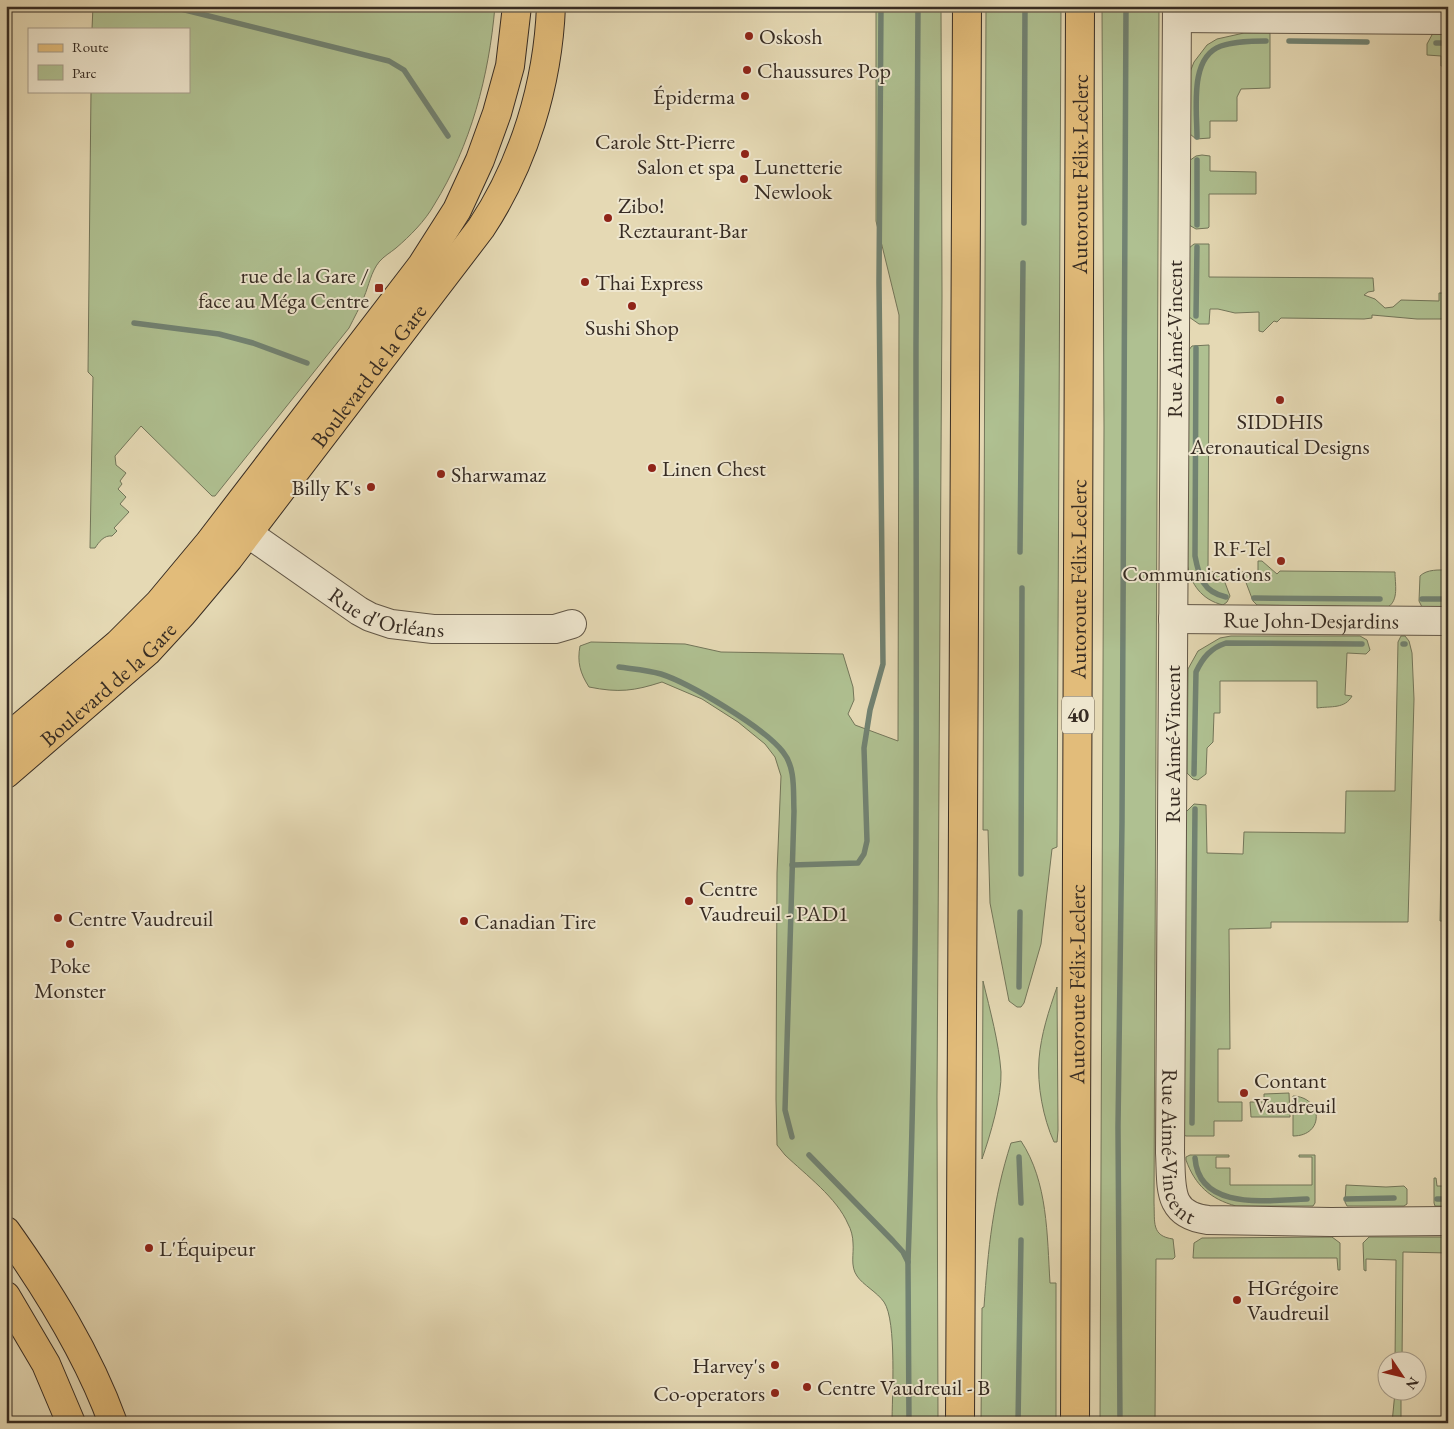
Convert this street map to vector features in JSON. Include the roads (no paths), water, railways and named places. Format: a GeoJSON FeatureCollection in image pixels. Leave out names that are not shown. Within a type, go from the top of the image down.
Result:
{"type":"FeatureCollection","features":[{"type":"Feature","properties":{"kind":"main road","name":"Boulevard de la Gare"},"geometry":{"type":"LineString","coordinates":[[238,526],[416,272],[456,210],[480,160],[496,113],[510,66],[517,6]]}},
{"type":"Feature","properties":{"kind":"main road","name":"Boulevard de la Gare"},"geometry":{"type":"LineString","coordinates":[[6,774],[15,736],[146,618],[175,585],[238,526],[442,280],[481,228],[515,166],[530,125],[546,59],[551,6]]}},
{"type":"Feature","properties":{"kind":"main road"},"geometry":{"type":"LineString","coordinates":[[960,1423],[967,6]]}},
{"type":"Feature","properties":{"kind":"main road","name":"Autoroute Félix-Leclerc"},"geometry":{"type":"LineString","coordinates":[[1075,1423],[1080,6]]}},
{"type":"Feature","properties":{"kind":"main road"},"geometry":{"type":"LineString","coordinates":[[6,1231],[61,1315],[93,1376],[113,1423]]}},
{"type":"Feature","properties":{"kind":"main road"},"geometry":{"type":"LineString","coordinates":[[6,1296],[46,1364],[71,1423]]}},
{"type":"Feature","properties":{"kind":"street"},"geometry":{"type":"LineString","coordinates":[[1177,12],[1448,20]]}},
{"type":"Feature","properties":{"kind":"street","name":"Rue Aimé-Vincent"},"geometry":{"type":"LineString","coordinates":[[1177,12],[1170,1154],[1173,1197],[1184,1212],[1198,1219],[1208,1220],[1448,1221]]}},
{"type":"Feature","properties":{"kind":"street","name":"Rue d'Orléans"},"geometry":{"type":"LineString","coordinates":[[238,526],[359,611],[391,624],[434,629],[550,629],[572,624]]}},
{"type":"Feature","properties":{"kind":"street","name":"Rue John-Desjardins"},"geometry":{"type":"LineString","coordinates":[[1173,620],[1448,621]]}},
{"type":"Feature","properties":{"kind":"waterway"},"geometry":{"type":"LineString","coordinates":[[169,6],[389,61],[404,70],[448,136]]}},
{"type":"Feature","properties":{"kind":"waterway"},"geometry":{"type":"LineString","coordinates":[[792,865],[858,863],[864,854],[867,841],[864,748],[870,710],[883,664],[879,283],[881,6]]}},
{"type":"Feature","properties":{"kind":"waterway"},"geometry":{"type":"LineString","coordinates":[[908,1262],[912,1148],[915,919],[918,6]]}},
{"type":"Feature","properties":{"kind":"waterway"},"geometry":{"type":"LineString","coordinates":[[1024,223],[1025,6]]}},
{"type":"Feature","properties":{"kind":"waterway"},"geometry":{"type":"LineString","coordinates":[[1120,1423],[1118,1127],[1122,822],[1126,6]]}},
{"type":"Feature","properties":{"kind":"waterway"},"geometry":{"type":"LineString","coordinates":[[1197,137],[1197,86],[1199,73],[1204,61],[1211,52],[1226,44],[1266,41]]}},
{"type":"Feature","properties":{"kind":"waterway"},"geometry":{"type":"LineString","coordinates":[[1289,41],[1367,42]]}},
{"type":"Feature","properties":{"kind":"waterway"},"geometry":{"type":"LineString","coordinates":[[1436,43],[1448,43]]}},
{"type":"Feature","properties":{"kind":"waterway"},"geometry":{"type":"LineString","coordinates":[[1197,160],[1197,225]]}},
{"type":"Feature","properties":{"kind":"waterway"},"geometry":{"type":"LineString","coordinates":[[1196,316],[1197,247]]}},
{"type":"Feature","properties":{"kind":"waterway"},"geometry":{"type":"LineString","coordinates":[[1020,552],[1023,263]]}},
{"type":"Feature","properties":{"kind":"waterway"},"geometry":{"type":"LineString","coordinates":[[134,323],[219,334],[253,343],[307,363]]}},
{"type":"Feature","properties":{"kind":"waterway"},"geometry":{"type":"LineString","coordinates":[[1196,348],[1195,556],[1203,583],[1218,595],[1226,597]]}},
{"type":"Feature","properties":{"kind":"waterway"},"geometry":{"type":"LineString","coordinates":[[1021,874],[1022,588]]}},
{"type":"Feature","properties":{"kind":"waterway"},"geometry":{"type":"LineString","coordinates":[[1254,598],[1380,599]]}},
{"type":"Feature","properties":{"kind":"waterway"},"geometry":{"type":"LineString","coordinates":[[1422,599],[1448,599]]}},
{"type":"Feature","properties":{"kind":"waterway"},"geometry":{"type":"LineString","coordinates":[[1194,774],[1196,672],[1212,650],[1226,643],[1362,644]]}},
{"type":"Feature","properties":{"kind":"waterway"},"geometry":{"type":"LineString","coordinates":[[619,667],[661,674],[707,696],[744,719],[774,742],[783,752],[790,765],[793,780],[794,811],[785,1110],[792,1137]]}},
{"type":"Feature","properties":{"kind":"waterway"},"geometry":{"type":"LineString","coordinates":[[1192,1123],[1195,809]]}},
{"type":"Feature","properties":{"kind":"waterway"},"geometry":{"type":"LineString","coordinates":[[1019,987],[1020,912]]}},
{"type":"Feature","properties":{"kind":"waterway"},"geometry":{"type":"LineString","coordinates":[[809,1155],[893,1241],[903,1252],[908,1262],[909,1423]]}},
{"type":"Feature","properties":{"kind":"waterway"},"geometry":{"type":"LineString","coordinates":[[1019,1157],[1021,1203]]}},
{"type":"Feature","properties":{"kind":"waterway"},"geometry":{"type":"LineString","coordinates":[[1195,1158],[1199,1175],[1209,1187],[1222,1195],[1256,1201],[1307,1199]]}},
{"type":"Feature","properties":{"kind":"waterway"},"geometry":{"type":"LineString","coordinates":[[1346,1199],[1394,1198]]}},
{"type":"Feature","properties":{"kind":"waterway"},"geometry":{"type":"LineString","coordinates":[[1437,1199],[1448,1199]]}},
{"type":"Feature","properties":{"kind":"waterway"},"geometry":{"type":"LineString","coordinates":[[1018,1423],[1021,1240]]}},
{"type":"Feature","properties":{"kind":"place","name":"Oskosh"},"geometry":{"type":"Point","coordinates":[749,36]}},
{"type":"Feature","properties":{"kind":"place","name":"Chaussures Pop"},"geometry":{"type":"Point","coordinates":[747,70]}},
{"type":"Feature","properties":{"kind":"place","name":"Épiderma"},"geometry":{"type":"Point","coordinates":[745,96]}},
{"type":"Feature","properties":{"kind":"place","name":"Carole Stt-Pierre Salon et spa"},"geometry":{"type":"Point","coordinates":[745,154]}},
{"type":"Feature","properties":{"kind":"place","name":"Lunetterie Newlook"},"geometry":{"type":"Point","coordinates":[744,179]}},
{"type":"Feature","properties":{"kind":"place","name":"Zibo! Reztaurant-Bar"},"geometry":{"type":"Point","coordinates":[608,218]}},
{"type":"Feature","properties":{"kind":"place","name":"Thai Express"},"geometry":{"type":"Point","coordinates":[585,282]}},
{"type":"Feature","properties":{"kind":"place","name":"rue de la Gare / face au Méga Centre"},"geometry":{"type":"Point","coordinates":[379,288]}},
{"type":"Feature","properties":{"kind":"place","name":"Sushi Shop"},"geometry":{"type":"Point","coordinates":[632,306]}},
{"type":"Feature","properties":{"kind":"place","name":"SIDDHIS Aeronautical Designs"},"geometry":{"type":"Point","coordinates":[1280,400]}},
{"type":"Feature","properties":{"kind":"place","name":"Linen Chest"},"geometry":{"type":"Point","coordinates":[652,468]}},
{"type":"Feature","properties":{"kind":"place","name":"Sharwamaz"},"geometry":{"type":"Point","coordinates":[441,474]}},
{"type":"Feature","properties":{"kind":"place","name":"Billy K's"},"geometry":{"type":"Point","coordinates":[371,487]}},
{"type":"Feature","properties":{"kind":"place","name":"RF-Tel Communications"},"geometry":{"type":"Point","coordinates":[1281,561]}},
{"type":"Feature","properties":{"kind":"place","name":"Centre Vaudreuil - PAD1"},"geometry":{"type":"Point","coordinates":[689,901]}},
{"type":"Feature","properties":{"kind":"place","name":"Centre Vaudreuil"},"geometry":{"type":"Point","coordinates":[58,918]}},
{"type":"Feature","properties":{"kind":"place","name":"Canadian Tire"},"geometry":{"type":"Point","coordinates":[464,921]}},
{"type":"Feature","properties":{"kind":"place","name":"Poke Monster"},"geometry":{"type":"Point","coordinates":[70,944]}},
{"type":"Feature","properties":{"kind":"place","name":"Contant Vaudreuil"},"geometry":{"type":"Point","coordinates":[1244,1093]}},
{"type":"Feature","properties":{"kind":"place","name":"L'Équipeur"},"geometry":{"type":"Point","coordinates":[149,1248]}},
{"type":"Feature","properties":{"kind":"place","name":"HGrégoire Vaudreuil"},"geometry":{"type":"Point","coordinates":[1237,1300]}},
{"type":"Feature","properties":{"kind":"place","name":"Harvey's"},"geometry":{"type":"Point","coordinates":[775,1365]}},
{"type":"Feature","properties":{"kind":"place","name":"Centre Vaudreuil - B"},"geometry":{"type":"Point","coordinates":[807,1387]}},
{"type":"Feature","properties":{"kind":"place","name":"Co-operators"},"geometry":{"type":"Point","coordinates":[775,1393]}}]}
